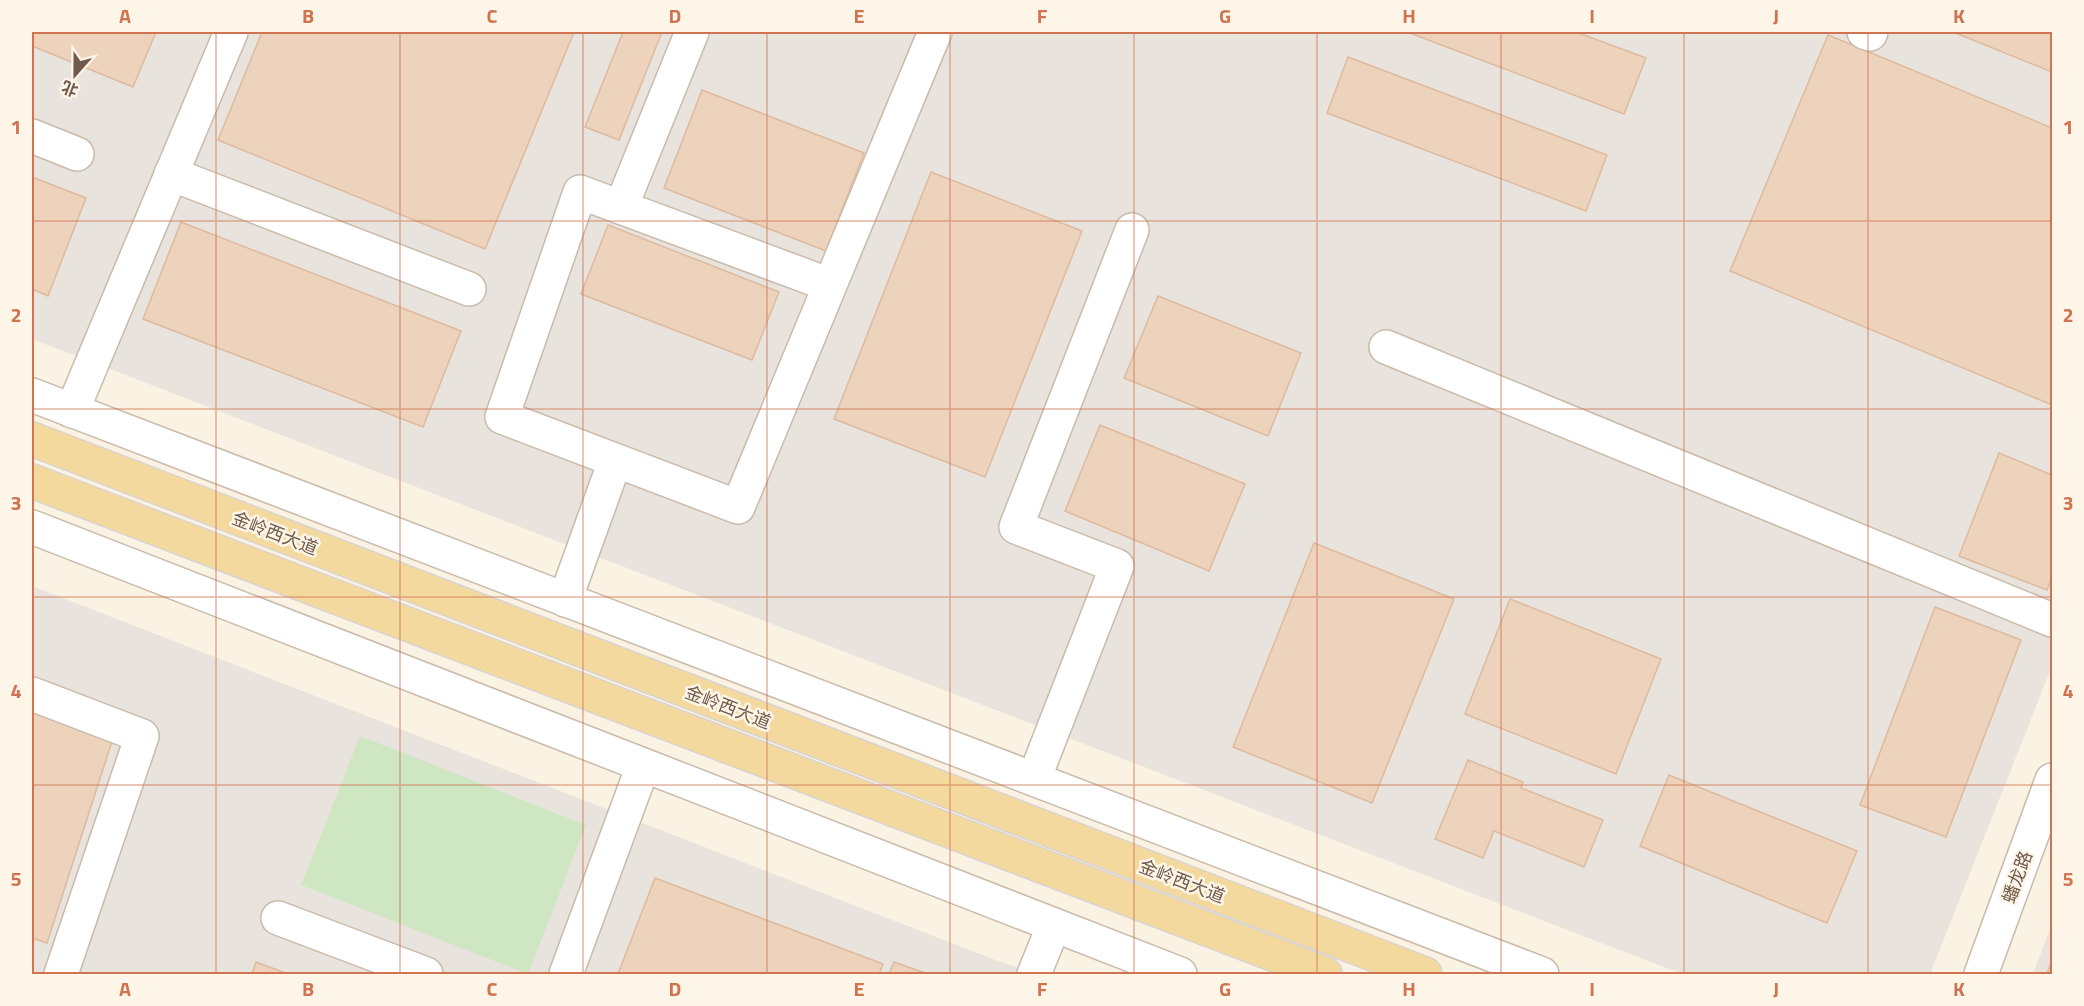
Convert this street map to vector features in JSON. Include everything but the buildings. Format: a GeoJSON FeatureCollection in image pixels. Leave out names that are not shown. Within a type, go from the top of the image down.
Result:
{"type":"FeatureCollection","features":[{"type":"Feature","properties":{"kind":"main road","name":"金岭西大道"},"geometry":{"type":"LineString","coordinates":[[32,440],[1425,975]]}},
{"type":"Feature","properties":{"kind":"main road","name":"金岭西大道"},"geometry":{"type":"LineString","coordinates":[[32,481],[1325,975]]}},
{"type":"Feature","properties":{"kind":"street"},"geometry":{"type":"LineString","coordinates":[[72,411],[231,32]]}},
{"type":"Feature","properties":{"kind":"street"},"geometry":{"type":"LineString","coordinates":[[621,207],[692,32]]}},
{"type":"Feature","properties":{"kind":"street"},"geometry":{"type":"LineString","coordinates":[[830,285],[580,192],[502,417],[738,507],[935,32]]}},
{"type":"Feature","properties":{"kind":"street"},"geometry":{"type":"LineString","coordinates":[[1864,32],[1870,34],[1871,32]]}},
{"type":"Feature","properties":{"kind":"street"},"geometry":{"type":"LineString","coordinates":[[32,136],[77,154]]}},
{"type":"Feature","properties":{"kind":"street"},"geometry":{"type":"LineString","coordinates":[[171,174],[469,289]]}},
{"type":"Feature","properties":{"kind":"street"},"geometry":{"type":"LineString","coordinates":[[1034,779],[1117,566],[1016,526],[1132,230]]}},
{"type":"Feature","properties":{"kind":"street"},"geometry":{"type":"LineString","coordinates":[[1386,347],[2052,620]]}},
{"type":"Feature","properties":{"kind":"street"},"geometry":{"type":"LineString","coordinates":[[32,395],[1542,975]]}},
{"type":"Feature","properties":{"kind":"street"},"geometry":{"type":"LineString","coordinates":[[565,600],[615,461]]}},
{"type":"Feature","properties":{"kind":"street"},"geometry":{"type":"LineString","coordinates":[[32,528],[1180,975]]}},
{"type":"Feature","properties":{"kind":"street"},"geometry":{"type":"LineString","coordinates":[[32,694],[142,735],[61,975]]}},
{"type":"Feature","properties":{"kind":"street"},"geometry":{"type":"LineString","coordinates":[[566,975],[643,766]]}},
{"type":"Feature","properties":{"kind":"street","name":"蟠龙路"},"geometry":{"type":"LineString","coordinates":[[1981,975],[2052,780]]}},
{"type":"Feature","properties":{"kind":"street"},"geometry":{"type":"LineString","coordinates":[[278,918],[426,975]]}},
{"type":"Feature","properties":{"kind":"street"},"geometry":{"type":"LineString","coordinates":[[1034,975],[1054,925]]}},
{"type":"Feature","properties":{"kind":"shaded area"},"geometry":{"type":"Polygon","coordinates":[[[32,32],[2052,32],[2052,666],[1930,974],[1682,974],[32,339],[32,32]]]}},
{"type":"Feature","properties":{"kind":"shaded area"},"geometry":{"type":"Polygon","coordinates":[[[32,586],[998,961],[1036,974],[32,974],[32,586]]]}},
{"type":"Feature","properties":{"kind":"shaded area"},"geometry":{"type":"Polygon","coordinates":[[[2052,925],[2052,974],[2034,974],[2033,973],[2052,925]]]}},
{"type":"Feature","properties":{"kind":"green space"},"geometry":{"type":"Polygon","coordinates":[[[360,736],[586,825],[528,974],[301,885],[360,736]]]}}]}
